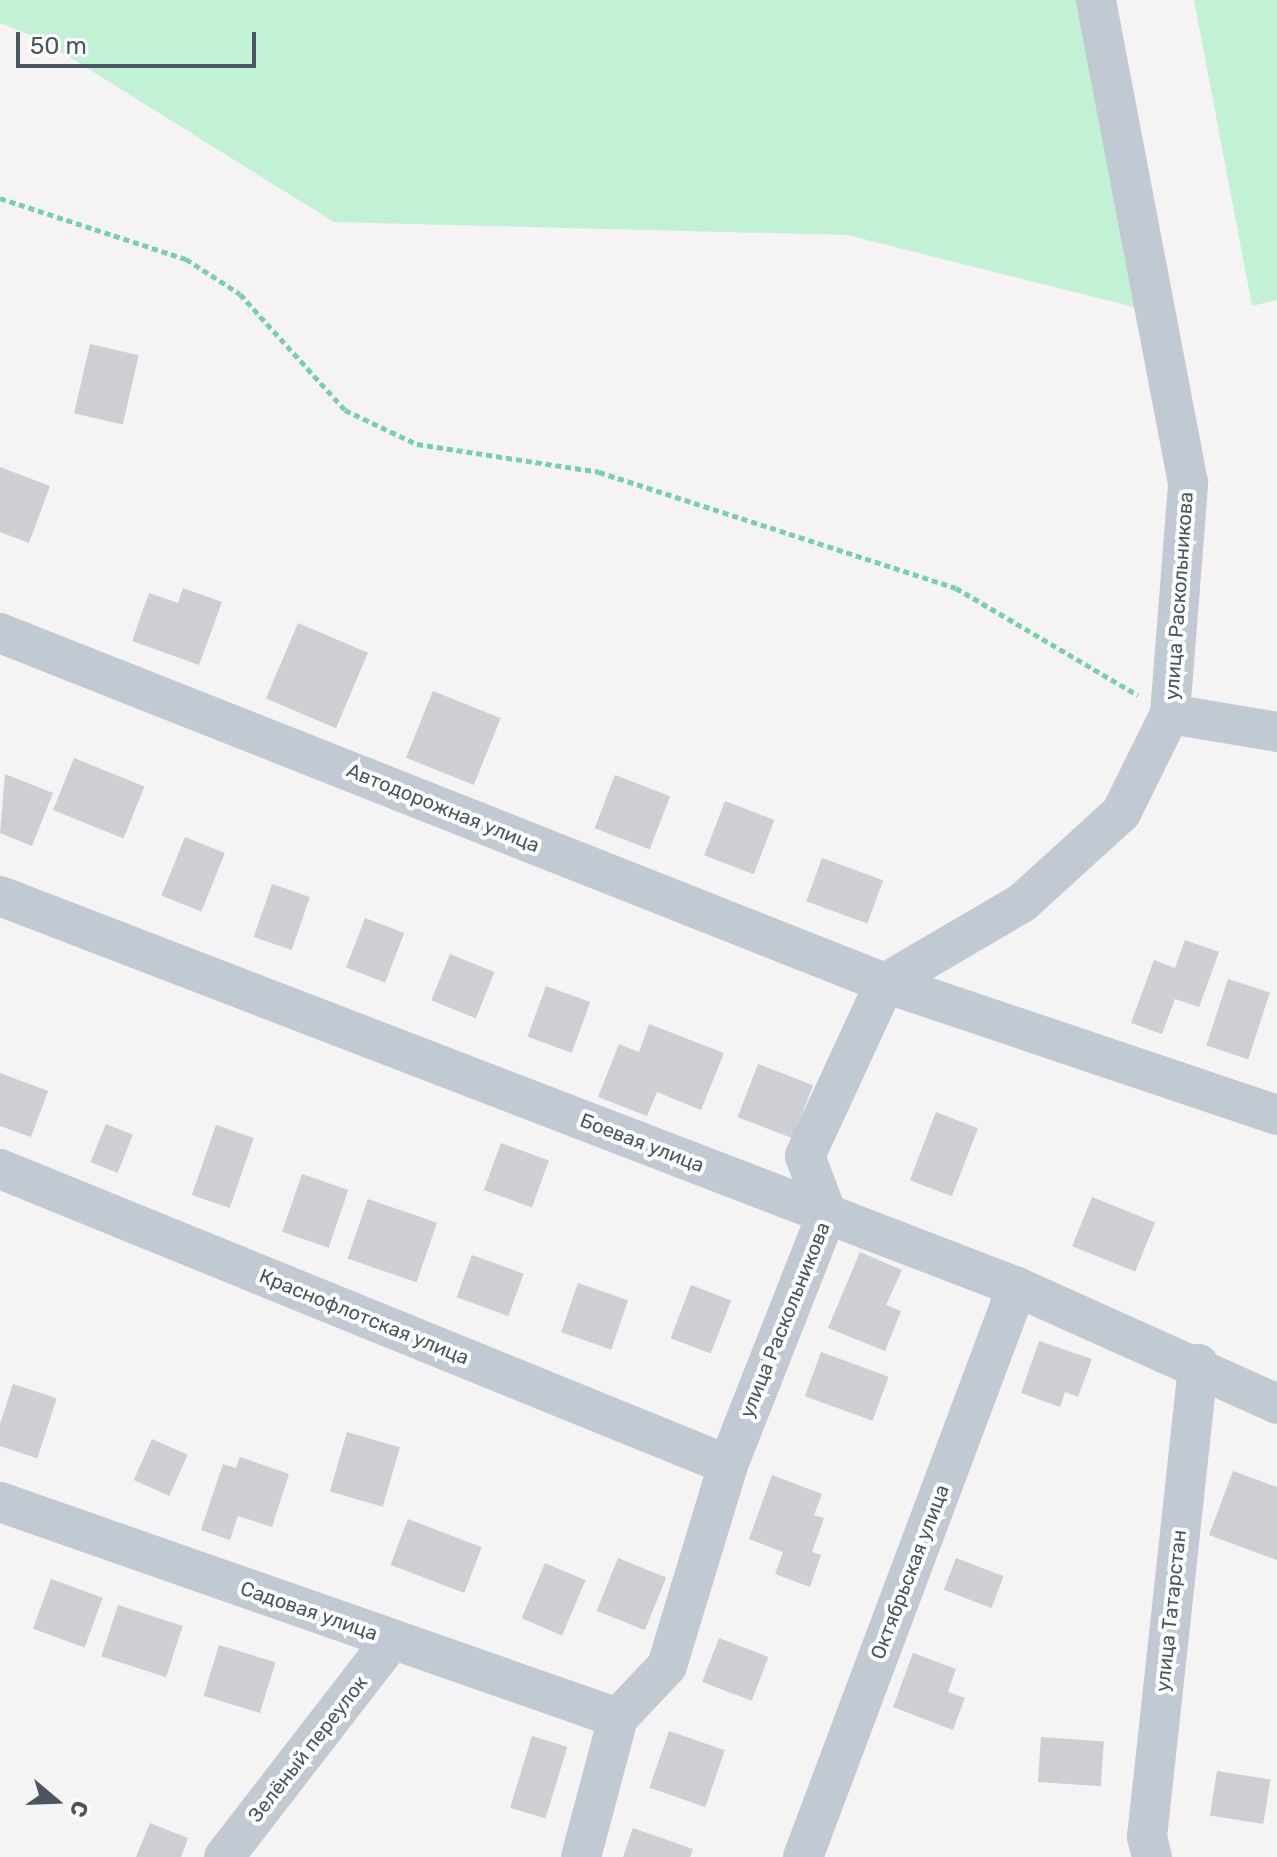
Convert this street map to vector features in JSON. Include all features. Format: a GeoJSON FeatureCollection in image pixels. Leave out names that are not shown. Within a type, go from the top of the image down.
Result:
{"type":"FeatureCollection","features":[{"type":"Feature","properties":{"kind":"street","name":"улица Раскольникова"},"geometry":{"type":"LineString","coordinates":[[581,1857],[618,1718],[667,1666],[728,1465],[827,1214],[805,1156],[885,983],[1022,903],[1121,813],[1170,714],[1188,483],[1096,0]]}},
{"type":"Feature","properties":{"kind":"street","name":"Автодорожная улица"},"geometry":{"type":"LineString","coordinates":[[0,633],[885,983],[1277,1115]]}},
{"type":"Feature","properties":{"kind":"street"},"geometry":{"type":"LineString","coordinates":[[1170,714],[1277,732]]}},
{"type":"Feature","properties":{"kind":"street","name":"Боевая улица"},"geometry":{"type":"LineString","coordinates":[[0,896],[1017,1287],[1198,1364],[1277,1404]]}},
{"type":"Feature","properties":{"kind":"street","name":"Краснофлотская улица"},"geometry":{"type":"LineString","coordinates":[[0,1169],[728,1465]]}},
{"type":"Feature","properties":{"kind":"street","name":"Октябрьская улица"},"geometry":{"type":"LineString","coordinates":[[803,1857],[1017,1287]]}},
{"type":"Feature","properties":{"kind":"street","name":"улица Татарстан"},"geometry":{"type":"LineString","coordinates":[[1152,1857],[1147,1837],[1198,1364]]}},
{"type":"Feature","properties":{"kind":"street","name":"Садовая улица"},"geometry":{"type":"LineString","coordinates":[[0,1502],[618,1718]]}},
{"type":"Feature","properties":{"kind":"street","name":"Зелёный переулок"},"geometry":{"type":"LineString","coordinates":[[224,1857],[391,1641]]}},
{"type":"Feature","properties":{"kind":"path"},"geometry":{"type":"LineString","coordinates":[[0,198],[186,259],[240,294],[345,410],[417,444],[599,472],[956,588],[1170,714]]}},
{"type":"Feature","properties":{"kind":"green space"},"geometry":{"type":"Polygon","coordinates":[[[0,0],[1084,0],[1142,309],[847,235],[334,222],[42,40],[0,23],[0,0]]]}},
{"type":"Feature","properties":{"kind":"green space"},"geometry":{"type":"Polygon","coordinates":[[[1194,0],[1277,0],[1277,300],[1252,306],[1194,0]]]}},
{"type":"Feature","properties":{"kind":"building"},"geometry":{"type":"Polygon","coordinates":[[[90,344],[139,355],[123,424],[74,413],[90,344]]]}},
{"type":"Feature","properties":{"kind":"building"},"geometry":{"type":"Polygon","coordinates":[[[0,467],[50,486],[29,543],[0,532],[0,467]]]}},
{"type":"Feature","properties":{"kind":"building"},"geometry":{"type":"Polygon","coordinates":[[[183,588],[222,602],[199,665],[132,641],[149,593],[178,603],[183,588]]]}},
{"type":"Feature","properties":{"kind":"building"},"geometry":{"type":"Polygon","coordinates":[[[298,623],[368,653],[336,728],[266,698],[298,623]]]}},
{"type":"Feature","properties":{"kind":"building"},"geometry":{"type":"Polygon","coordinates":[[[433,691],[501,718],[474,785],[406,758],[433,691]]]}},
{"type":"Feature","properties":{"kind":"building"},"geometry":{"type":"Polygon","coordinates":[[[74,758],[144,786],[123,838],[53,810],[74,758]]]}},
{"type":"Feature","properties":{"kind":"building"},"geometry":{"type":"Polygon","coordinates":[[[5,774],[53,793],[32,846],[0,833],[5,774]]]}},
{"type":"Feature","properties":{"kind":"building"},"geometry":{"type":"Polygon","coordinates":[[[615,775],[670,796],[650,849],[595,828],[615,775]]]}},
{"type":"Feature","properties":{"kind":"building"},"geometry":{"type":"Polygon","coordinates":[[[725,801],[774,820],[754,874],[704,855],[725,801]]]}},
{"type":"Feature","properties":{"kind":"building"},"geometry":{"type":"Polygon","coordinates":[[[185,837],[225,853],[201,912],[161,895],[185,837]]]}},
{"type":"Feature","properties":{"kind":"building"},"geometry":{"type":"Polygon","coordinates":[[[822,858],[883,880],[867,923],[806,901],[822,858]]]}},
{"type":"Feature","properties":{"kind":"building"},"geometry":{"type":"Polygon","coordinates":[[[272,884],[310,897],[292,950],[254,937],[272,884]]]}},
{"type":"Feature","properties":{"kind":"building"},"geometry":{"type":"Polygon","coordinates":[[[365,918],[404,933],[385,983],[346,967],[365,918]]]}},
{"type":"Feature","properties":{"kind":"building"},"geometry":{"type":"Polygon","coordinates":[[[1185,940],[1219,952],[1199,1007],[1175,999],[1162,1034],[1131,1023],[1154,960],[1175,968],[1185,940]]]}},
{"type":"Feature","properties":{"kind":"building"},"geometry":{"type":"Polygon","coordinates":[[[450,954],[495,972],[476,1018],[431,1000],[450,954]]]}},
{"type":"Feature","properties":{"kind":"building"},"geometry":{"type":"Polygon","coordinates":[[[1228,979],[1270,993],[1248,1059],[1206,1046],[1228,979]]]}},
{"type":"Feature","properties":{"kind":"building"},"geometry":{"type":"Polygon","coordinates":[[[546,986],[590,1002],[572,1053],[528,1037],[546,986]]]}},
{"type":"Feature","properties":{"kind":"building"},"geometry":{"type":"Polygon","coordinates":[[[649,1024],[724,1053],[701,1110],[657,1092],[647,1116],[598,1097],[619,1044],[639,1052],[649,1024]]]}},
{"type":"Feature","properties":{"kind":"building"},"geometry":{"type":"Polygon","coordinates":[[[758,1064],[813,1085],[793,1138],[738,1117],[758,1064]]]}},
{"type":"Feature","properties":{"kind":"building"},"geometry":{"type":"Polygon","coordinates":[[[0,1073],[48,1091],[31,1137],[0,1126],[0,1073]]]}},
{"type":"Feature","properties":{"kind":"building"},"geometry":{"type":"Polygon","coordinates":[[[936,1112],[978,1128],[952,1196],[910,1180],[936,1112]]]}},
{"type":"Feature","properties":{"kind":"building"},"geometry":{"type":"Polygon","coordinates":[[[106,1124],[133,1135],[118,1173],[91,1162],[106,1124]]]}},
{"type":"Feature","properties":{"kind":"building"},"geometry":{"type":"Polygon","coordinates":[[[216,1125],[254,1138],[230,1208],[192,1195],[216,1125]]]}},
{"type":"Feature","properties":{"kind":"building"},"geometry":{"type":"Polygon","coordinates":[[[501,1143],[549,1160],[532,1207],[484,1190],[501,1143]]]}},
{"type":"Feature","properties":{"kind":"building"},"geometry":{"type":"Polygon","coordinates":[[[302,1174],[348,1190],[328,1248],[282,1232],[302,1174]]]}},
{"type":"Feature","properties":{"kind":"building"},"geometry":{"type":"Polygon","coordinates":[[[1092,1197],[1155,1222],[1135,1272],[1072,1246],[1092,1197]]]}},
{"type":"Feature","properties":{"kind":"building"},"geometry":{"type":"Polygon","coordinates":[[[368,1199],[437,1223],[417,1282],[347,1259],[368,1199]]]}},
{"type":"Feature","properties":{"kind":"building"},"geometry":{"type":"Polygon","coordinates":[[[860,1252],[902,1270],[886,1305],[901,1311],[885,1351],[828,1328],[860,1252]]]}},
{"type":"Feature","properties":{"kind":"building"},"geometry":{"type":"Polygon","coordinates":[[[472,1255],[524,1274],[508,1316],[457,1297],[472,1255]]]}},
{"type":"Feature","properties":{"kind":"building"},"geometry":{"type":"Polygon","coordinates":[[[578,1283],[628,1300],[611,1349],[561,1332],[578,1283]]]}},
{"type":"Feature","properties":{"kind":"building"},"geometry":{"type":"Polygon","coordinates":[[[691,1285],[731,1300],[711,1354],[671,1338],[691,1285]]]}},
{"type":"Feature","properties":{"kind":"building"},"geometry":{"type":"Polygon","coordinates":[[[1039,1341],[1092,1359],[1078,1397],[1065,1392],[1060,1407],[1021,1393],[1039,1341]]]}},
{"type":"Feature","properties":{"kind":"building"},"geometry":{"type":"Polygon","coordinates":[[[821,1352],[889,1377],[873,1421],[805,1396],[821,1352]]]}},
{"type":"Feature","properties":{"kind":"building"},"geometry":{"type":"Polygon","coordinates":[[[13,1384],[57,1398],[37,1458],[0,1446],[0,1424],[13,1384]]]}},
{"type":"Feature","properties":{"kind":"building"},"geometry":{"type":"Polygon","coordinates":[[[347,1432],[400,1447],[383,1507],[330,1492],[347,1432]]]}},
{"type":"Feature","properties":{"kind":"building"},"geometry":{"type":"Polygon","coordinates":[[[152,1439],[188,1455],[169,1496],[134,1480],[152,1439]]]}},
{"type":"Feature","properties":{"kind":"building"},"geometry":{"type":"Polygon","coordinates":[[[240,1457],[289,1474],[272,1527],[238,1516],[230,1540],[201,1530],[223,1464],[236,1468],[240,1457]]]}},
{"type":"Feature","properties":{"kind":"building"},"geometry":{"type":"Polygon","coordinates":[[[1233,1471],[1277,1487],[1277,1560],[1209,1535],[1233,1471]]]}},
{"type":"Feature","properties":{"kind":"building"},"geometry":{"type":"Polygon","coordinates":[[[772,1475],[822,1494],[814,1515],[824,1518],[812,1552],[821,1555],[810,1587],[775,1574],[783,1552],[749,1539],[772,1475]]]}},
{"type":"Feature","properties":{"kind":"building"},"geometry":{"type":"Polygon","coordinates":[[[408,1519],[482,1547],[464,1593],[390,1565],[408,1519]]]}},
{"type":"Feature","properties":{"kind":"building"},"geometry":{"type":"Polygon","coordinates":[[[618,1558],[666,1577],[645,1630],[597,1611],[618,1558]]]}},
{"type":"Feature","properties":{"kind":"building"},"geometry":{"type":"Polygon","coordinates":[[[956,1558],[1004,1576],[991,1608],[944,1590],[956,1558]]]}},
{"type":"Feature","properties":{"kind":"building"},"geometry":{"type":"Polygon","coordinates":[[[545,1563],[586,1580],[562,1635],[522,1618],[545,1563]]]}},
{"type":"Feature","properties":{"kind":"building"},"geometry":{"type":"Polygon","coordinates":[[[51,1579],[103,1598],[85,1648],[33,1629],[51,1579]]]}},
{"type":"Feature","properties":{"kind":"building"},"geometry":{"type":"Polygon","coordinates":[[[118,1605],[183,1626],[166,1677],[101,1656],[118,1605]]]}},
{"type":"Feature","properties":{"kind":"building"},"geometry":{"type":"Polygon","coordinates":[[[719,1638],[768,1657],[752,1701],[702,1682],[719,1638]]]}},
{"type":"Feature","properties":{"kind":"building"},"geometry":{"type":"Polygon","coordinates":[[[219,1645],[275,1662],[260,1713],[204,1696],[219,1645]]]}},
{"type":"Feature","properties":{"kind":"building"},"geometry":{"type":"Polygon","coordinates":[[[913,1653],[956,1669],[948,1692],[965,1698],[953,1730],[893,1707],[913,1653]]]}},
{"type":"Feature","properties":{"kind":"building"},"geometry":{"type":"Polygon","coordinates":[[[669,1731],[725,1750],[705,1807],[649,1788],[669,1731]]]}},
{"type":"Feature","properties":{"kind":"building"},"geometry":{"type":"Polygon","coordinates":[[[532,1736],[567,1747],[545,1819],[510,1808],[532,1736]]]}},
{"type":"Feature","properties":{"kind":"building"},"geometry":{"type":"Polygon","coordinates":[[[1041,1737],[1104,1741],[1101,1786],[1038,1782],[1041,1737]]]}},
{"type":"Feature","properties":{"kind":"building"},"geometry":{"type":"Polygon","coordinates":[[[1217,1771],[1270,1779],[1263,1824],[1210,1815],[1217,1771]]]}},
{"type":"Feature","properties":{"kind":"building"},"geometry":{"type":"Polygon","coordinates":[[[150,1823],[188,1838],[181,1857],[136,1857],[150,1823]]]}},
{"type":"Feature","properties":{"kind":"building"},"geometry":{"type":"Polygon","coordinates":[[[633,1828],[693,1849],[690,1857],[623,1857],[633,1828]]]}}]}
